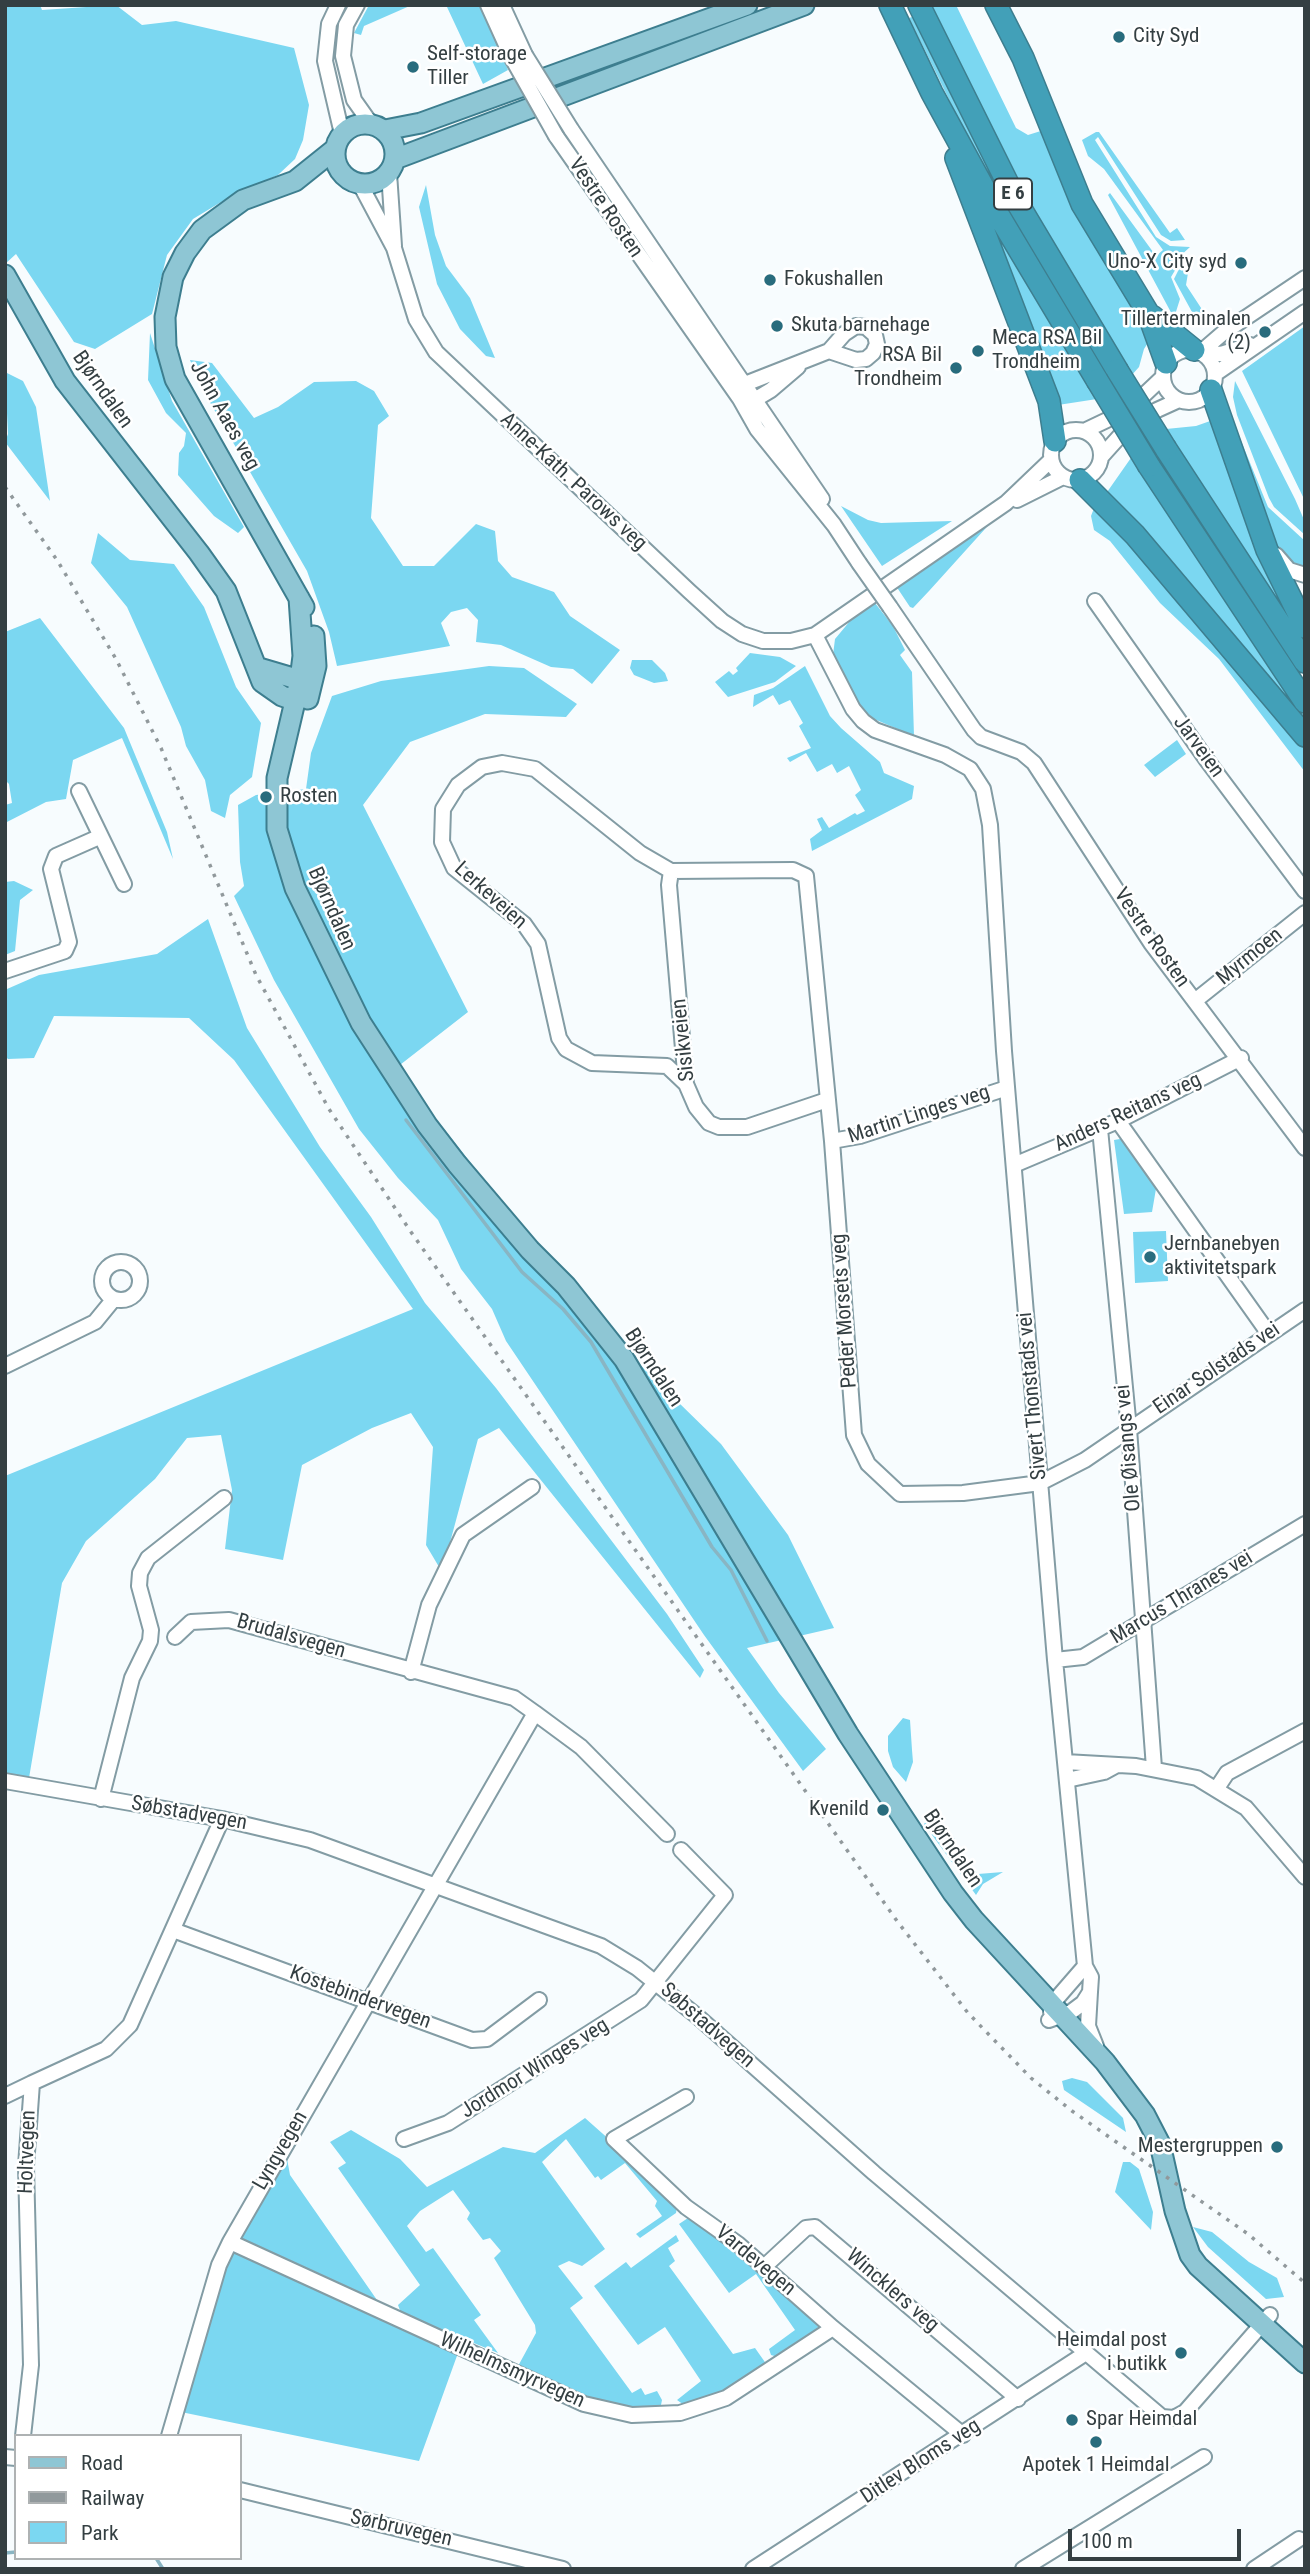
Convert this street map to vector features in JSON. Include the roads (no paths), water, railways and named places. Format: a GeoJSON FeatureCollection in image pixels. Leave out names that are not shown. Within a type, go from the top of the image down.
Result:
{"type":"FeatureCollection","features":[{"type":"Feature","properties":{"kind":"highway"},"geometry":{"type":"LineString","coordinates":[[996,5],[1032,80],[1082,204],[1148,313],[1165,370]]}},
{"type":"Feature","properties":{"kind":"highway","name":"E 6"},"geometry":{"type":"LineString","coordinates":[[920,8],[1018,204],[1166,449],[1305,663]]}},
{"type":"Feature","properties":{"kind":"highway","name":"E 6"},"geometry":{"type":"LineString","coordinates":[[894,15],[932,93],[1005,227],[1149,466],[1225,586],[1305,702]]}},
{"type":"Feature","properties":{"kind":"highway","name":"E 6"},"geometry":{"type":"LineString","coordinates":[[932,93],[1046,393],[1053,450]]}},
{"type":"Feature","properties":{"kind":"highway"},"geometry":{"type":"LineString","coordinates":[[1148,313],[1198,351]]}},
{"type":"Feature","properties":{"kind":"highway"},"geometry":{"type":"LineString","coordinates":[[1213,382],[1217,416],[1272,564],[1305,627]]}},
{"type":"Feature","properties":{"kind":"highway"},"geometry":{"type":"LineString","coordinates":[[1072,479],[1135,535],[1305,736]]}},
{"type":"Feature","properties":{"kind":"main road"},"geometry":{"type":"LineString","coordinates":[[747,5],[421,124],[378,127],[355,125],[339,142],[337,165],[353,181],[375,184],[392,166],[804,5]]}},
{"type":"Feature","properties":{"kind":"main road"},"geometry":{"type":"LineString","coordinates":[[378,127],[394,143],[392,166]]}},
{"type":"Feature","properties":{"kind":"main road","name":"John Aaes veg"},"geometry":{"type":"LineString","coordinates":[[302,691],[316,666],[316,648],[310,619],[175,379],[166,347],[165,317],[169,289],[178,265],[202,230],[243,200],[295,180],[339,142]]}},
{"type":"Feature","properties":{"kind":"main road","name":"John Aaes veg"},"geometry":{"type":"LineString","coordinates":[[295,180],[353,181]]}},
{"type":"Feature","properties":{"kind":"main road","name":"Bjørndalen"},"geometry":{"type":"LineString","coordinates":[[5,275],[65,381],[226,591],[262,682],[272,690],[302,691],[275,794],[277,829],[300,898],[374,1046],[457,1164],[530,1250],[566,1286],[624,1359],[848,1734],[974,1920],[1055,2013],[1098,2069],[1119,2083]]}},
{"type":"Feature","properties":{"kind":"main road","name":"Bjørndalen"},"geometry":{"type":"LineString","coordinates":[[1055,2013],[1105,2062],[1153,2127],[1175,2211],[1190,2255],[1208,2278],[1305,2348]]}},
{"type":"Feature","properties":{"kind":"main road","name":"Bjørndalen"},"geometry":{"type":"LineString","coordinates":[[1266,2320],[1305,2363]]}},
{"type":"Feature","properties":{"kind":"street"},"geometry":{"type":"LineString","coordinates":[[338,5],[329,24],[326,61],[339,142]]}},
{"type":"Feature","properties":{"kind":"street"},"geometry":{"type":"LineString","coordinates":[[357,5],[346,25],[343,56],[356,105],[378,127]]}},
{"type":"Feature","properties":{"kind":"street","name":"Vestre Rosten"},"geometry":{"type":"LineString","coordinates":[[488,5],[518,57],[556,136],[740,399],[757,429],[834,525],[974,730],[991,741],[1021,752],[1034,763],[1151,943],[1241,1058],[1305,1148]]}},
{"type":"Feature","properties":{"kind":"street","name":"Vestre Rosten"},"geometry":{"type":"LineString","coordinates":[[502,5],[518,57],[571,129],[756,399],[827,508],[834,525]]}},
{"type":"Feature","properties":{"kind":"street","name":"Anne-Kath. Parows veg"},"geometry":{"type":"LineString","coordinates":[[392,166],[394,248]]}},
{"type":"Feature","properties":{"kind":"street","name":"Anne-Kath. Parows veg"},"geometry":{"type":"LineString","coordinates":[[353,181],[394,248],[416,319],[436,352],[722,621],[742,634],[763,640],[782,641],[815,635],[1006,503],[1053,450]]}},
{"type":"Feature","properties":{"kind":"street"},"geometry":{"type":"LineString","coordinates":[[1198,351],[1305,278]]}},
{"type":"Feature","properties":{"kind":"street"},"geometry":{"type":"LineString","coordinates":[[1266,339],[1221,354],[1181,351],[1128,410],[1084,431],[1068,431],[1053,450],[1072,479],[1095,472],[1101,457],[1119,437],[1157,410],[1179,400],[1200,400],[1213,382],[1266,339],[1305,312]]}},
{"type":"Feature","properties":{"kind":"street"},"geometry":{"type":"LineString","coordinates":[[1213,382],[1221,354],[1248,318]]}},
{"type":"Feature","properties":{"kind":"street"},"geometry":{"type":"LineString","coordinates":[[807,359],[756,399],[740,399],[745,384],[807,359],[829,351]]}},
{"type":"Feature","properties":{"kind":"street"},"geometry":{"type":"LineString","coordinates":[[1198,351],[1211,361],[1213,382]]}},
{"type":"Feature","properties":{"kind":"street"},"geometry":{"type":"LineString","coordinates":[[1165,370],[1168,391],[1179,400]]}},
{"type":"Feature","properties":{"kind":"street"},"geometry":{"type":"LineString","coordinates":[[1084,431],[1095,438],[1101,457]]}},
{"type":"Feature","properties":{"kind":"street","name":"Anne-Kath. Parows veg"},"geometry":{"type":"LineString","coordinates":[[1006,503],[1072,479]]}},
{"type":"Feature","properties":{"kind":"street"},"geometry":{"type":"LineString","coordinates":[[1263,534],[1281,563],[1305,575]]}},
{"type":"Feature","properties":{"kind":"street","name":"Jarveien"},"geometry":{"type":"LineString","coordinates":[[1095,601],[1206,759],[1305,891]]}},
{"type":"Feature","properties":{"kind":"street","name":"Sivert Thonstads vei"},"geometry":{"type":"LineString","coordinates":[[815,635],[853,709],[863,721],[875,730],[945,755],[970,769],[983,789],[990,825],[1007,1088],[1055,1660],[1085,1966],[1091,1978],[1088,2026],[1105,2062]]}},
{"type":"Feature","properties":{"kind":"street","name":"Lerkeveien"},"geometry":{"type":"LineString","coordinates":[[671,871],[640,853],[535,769],[502,763],[482,767],[458,785],[443,809],[442,842],[453,868],[524,924],[538,944],[554,1028],[566,1049],[592,1063],[667,1066],[686,1084]]}},
{"type":"Feature","properties":{"kind":"street"},"geometry":{"type":"LineString","coordinates":[[79,791],[124,884]]}},
{"type":"Feature","properties":{"kind":"street"},"geometry":{"type":"LineString","coordinates":[[5,971],[65,951],[69,942],[51,869],[56,856],[99,837]]}},
{"type":"Feature","properties":{"kind":"street","name":"Peder Morsets veg"},"geometry":{"type":"LineString","coordinates":[[671,871],[800,871],[806,876],[832,1141],[854,1435],[868,1464],[900,1494],[963,1493],[1040,1483],[1085,1460],[1129,1429]]}},
{"type":"Feature","properties":{"kind":"street","name":"Sisikveien"},"geometry":{"type":"LineString","coordinates":[[671,871],[669,885],[686,1084],[703,1117],[719,1127],[747,1127],[827,1100]]}},
{"type":"Feature","properties":{"kind":"street","name":"Myrmoen"},"geometry":{"type":"LineString","coordinates":[[1196,1000],[1305,913]]}},
{"type":"Feature","properties":{"kind":"street","name":"Anders Reitans veg"},"geometry":{"type":"LineString","coordinates":[[1014,1165],[1118,1121],[1241,1058]]}},
{"type":"Feature","properties":{"kind":"street","name":"Martin Linges veg"},"geometry":{"type":"LineString","coordinates":[[832,1141],[860,1136],[1007,1088]]}},
{"type":"Feature","properties":{"kind":"street"},"geometry":{"type":"LineString","coordinates":[[1118,1121],[1269,1334]]}},
{"type":"Feature","properties":{"kind":"street","name":"Ole Øisangs vei"},"geometry":{"type":"LineString","coordinates":[[1100,1129],[1129,1429],[1154,1768]]}},
{"type":"Feature","properties":{"kind":"street"},"geometry":{"type":"LineString","coordinates":[[5,1366],[95,1322],[113,1300]]}},
{"type":"Feature","properties":{"kind":"street","name":"Einar Solstads vei"},"geometry":{"type":"LineString","coordinates":[[1129,1429],[1305,1310]]}},
{"type":"Feature","properties":{"kind":"street"},"geometry":{"type":"LineString","coordinates":[[411,1672],[429,1605],[463,1535],[532,1487]]}},
{"type":"Feature","properties":{"kind":"street"},"geometry":{"type":"LineString","coordinates":[[101,1799],[132,1678],[150,1641],[152,1630],[139,1586],[140,1573],[148,1558],[224,1498]]}},
{"type":"Feature","properties":{"kind":"street","name":"Marcus Thranes vei"},"geometry":{"type":"LineString","coordinates":[[1055,1660],[1083,1657],[1305,1524]]}},
{"type":"Feature","properties":{"kind":"street","name":"Brudalsvegen"},"geometry":{"type":"LineString","coordinates":[[175,1637],[191,1622],[229,1620],[411,1672],[514,1698],[581,1748],[667,1834]]}},
{"type":"Feature","properties":{"kind":"street"},"geometry":{"type":"LineString","coordinates":[[436,1886],[535,1713]]}},
{"type":"Feature","properties":{"kind":"street"},"geometry":{"type":"LineString","coordinates":[[1217,1788],[1227,1773],[1305,1731]]}},
{"type":"Feature","properties":{"kind":"street"},"geometry":{"type":"LineString","coordinates":[[1065,1762],[1085,1761],[1154,1768],[1197,1778],[1217,1788],[1256,1818],[1305,1877]]}},
{"type":"Feature","properties":{"kind":"street"},"geometry":{"type":"LineString","coordinates":[[1067,1780],[1104,1772],[1115,1766]]}},
{"type":"Feature","properties":{"kind":"street","name":"Søbstadvegen"},"geometry":{"type":"LineString","coordinates":[[5,1781],[222,1819],[310,1840],[601,1945],[656,1982],[1153,2412],[1174,2418],[1185,2412],[1266,2320]]}},
{"type":"Feature","properties":{"kind":"street","name":"Holtvegen"},"geometry":{"type":"LineString","coordinates":[[23,2434],[30,2365],[26,2166],[32,2083],[89,2058],[118,2039],[130,2025],[222,1819]]}},
{"type":"Feature","properties":{"kind":"street"},"geometry":{"type":"LineString","coordinates":[[656,1982],[725,1895],[681,1850]]}},
{"type":"Feature","properties":{"kind":"street","name":"Lyngvegen"},"geometry":{"type":"LineString","coordinates":[[170,2434],[219,2265],[230,2242],[436,1886]]}},
{"type":"Feature","properties":{"kind":"street","name":"Kostebindervegen"},"geometry":{"type":"LineString","coordinates":[[173,1930],[480,2041],[539,2000]]}},
{"type":"Feature","properties":{"kind":"street"},"geometry":{"type":"LineString","coordinates":[[1055,2013],[1085,1966]]}},
{"type":"Feature","properties":{"kind":"street","name":"Jordmor Winges veg"},"geometry":{"type":"LineString","coordinates":[[404,2138],[449,2123],[641,2000],[656,1982]]}},
{"type":"Feature","properties":{"kind":"street"},"geometry":{"type":"LineString","coordinates":[[1055,2013],[1077,2008],[1090,1993]]}},
{"type":"Feature","properties":{"kind":"street"},"geometry":{"type":"LineString","coordinates":[[5,2096],[32,2083]]}},
{"type":"Feature","properties":{"kind":"street","name":"Vardevegen"},"geometry":{"type":"LineString","coordinates":[[686,2096],[614,2139],[686,2207],[765,2266],[832,2328],[963,2435]]}},
{"type":"Feature","properties":{"kind":"street","name":"Wincklers veg"},"geometry":{"type":"LineString","coordinates":[[765,2266],[806,2228],[815,2227],[1018,2399]]}},
{"type":"Feature","properties":{"kind":"street","name":"Wilhelmsmyrvegen"},"geometry":{"type":"LineString","coordinates":[[230,2242],[584,2404],[632,2415],[680,2413],[726,2398],[832,2328]]}},
{"type":"Feature","properties":{"kind":"street","name":"Ditlev Bloms veg"},"geometry":{"type":"LineString","coordinates":[[753,2569],[1086,2353]]}},
{"type":"Feature","properties":{"kind":"street"},"geometry":{"type":"LineString","coordinates":[[1023,2569],[1204,2457]]}},
{"type":"Feature","properties":{"kind":"street","name":"Sørbruvegen"},"geometry":{"type":"LineString","coordinates":[[242,2490],[562,2569]]}},
{"type":"Feature","properties":{"kind":"street"},"geometry":{"type":"LineString","coordinates":[[1254,2569],[1299,2539]]}},
{"type":"Feature","properties":{"kind":"waterway"},"geometry":{"type":"LineString","coordinates":[[406,1120],[522,1272],[563,1309],[591,1342],[712,1547],[731,1570],[767,1641]]}},
{"type":"Feature","properties":{"kind":"waterway"},"geometry":{"type":"LineString","coordinates":[[5,2553],[14,2552]]}},
{"type":"Feature","properties":{"kind":"waterway"},"geometry":{"type":"LineString","coordinates":[[157,2560],[163,2569]]}},
{"type":"Feature","properties":{"kind":"railway"},"geometry":{"type":"LineString","coordinates":[[5,487],[57,560],[116,659],[161,748],[256,975],[329,1109],[411,1232],[897,1921],[968,2013],[1031,2078],[1072,2111],[1248,2234],[1305,2283]]}},
{"type":"Feature","properties":{"kind":"place","name":"City Syd"},"geometry":{"type":"Point","coordinates":[1119,37]}},
{"type":"Feature","properties":{"kind":"place","name":"Self-storage Tiller"},"geometry":{"type":"Point","coordinates":[413,67]}},
{"type":"Feature","properties":{"kind":"place","name":"Uno-X City syd"},"geometry":{"type":"Point","coordinates":[1241,263]}},
{"type":"Feature","properties":{"kind":"place","name":"Fokushallen"},"geometry":{"type":"Point","coordinates":[770,280]}},
{"type":"Feature","properties":{"kind":"place","name":"Skuta barnehage"},"geometry":{"type":"Point","coordinates":[777,326]}},
{"type":"Feature","properties":{"kind":"place","name":"Tillerterminalen (2)"},"geometry":{"type":"Point","coordinates":[1265,332]}},
{"type":"Feature","properties":{"kind":"place","name":"Meca RSA Bil Trondheim"},"geometry":{"type":"Point","coordinates":[978,351]}},
{"type":"Feature","properties":{"kind":"place","name":"RSA Bil Trondheim"},"geometry":{"type":"Point","coordinates":[956,368]}},
{"type":"Feature","properties":{"kind":"place","name":"Rosten"},"geometry":{"type":"Point","coordinates":[266,797]}},
{"type":"Feature","properties":{"kind":"place","name":"Jernbanebyen aktivitetspark"},"geometry":{"type":"Point","coordinates":[1150,1257]}},
{"type":"Feature","properties":{"kind":"place","name":"Kvenild"},"geometry":{"type":"Point","coordinates":[883,1810]}},
{"type":"Feature","properties":{"kind":"place","name":"Mestergruppen"},"geometry":{"type":"Point","coordinates":[1277,2147]}},
{"type":"Feature","properties":{"kind":"place","name":"Heimdal post i butikk"},"geometry":{"type":"Point","coordinates":[1181,2353]}},
{"type":"Feature","properties":{"kind":"place","name":"Spar Heimdal"},"geometry":{"type":"Point","coordinates":[1072,2420]}},
{"type":"Feature","properties":{"kind":"place","name":"Apotek 1 Heimdal"},"geometry":{"type":"Point","coordinates":[1096,2442]}}]}
